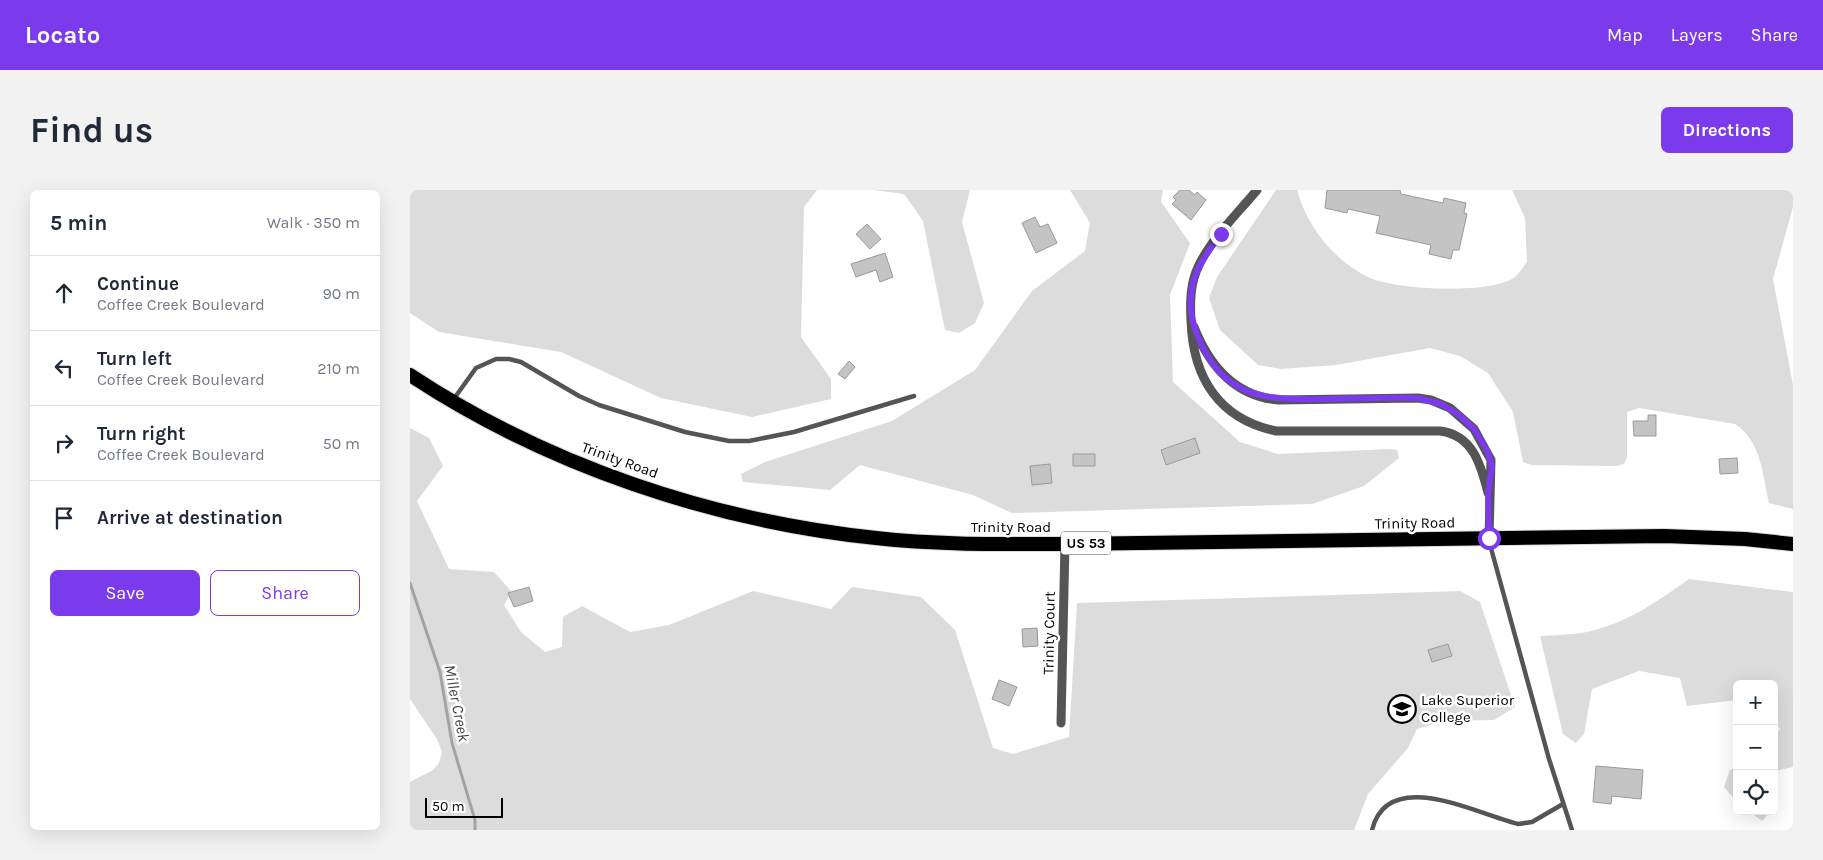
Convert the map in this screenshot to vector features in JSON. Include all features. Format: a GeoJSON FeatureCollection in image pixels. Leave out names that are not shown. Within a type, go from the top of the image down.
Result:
{"type":"FeatureCollection","features":[{"type":"Feature","properties":{"kind":"highway","name":"Trinity Road"},"geometry":{"type":"LineString","coordinates":[[410,376],[516,435],[600,471],[668,495],[752,517],[817,530],[905,541],[1065,544],[1697,536],[1793,544]]}},
{"type":"Feature","properties":{"kind":"street"},"geometry":{"type":"LineString","coordinates":[[1257,190],[1206,254],[1198,266],[1192,286],[1190,312],[1194,349],[1204,378],[1220,403],[1239,418],[1253,425],[1276,431],[1446,431],[1461,438],[1472,450],[1481,467],[1488,493]]}},
{"type":"Feature","properties":{"kind":"street"},"geometry":{"type":"LineString","coordinates":[[1190,312],[1202,348],[1215,367],[1227,379],[1256,395],[1278,400],[1418,398],[1431,400],[1450,408],[1474,429],[1488,452],[1492,467],[1488,493],[1489,538]]}},
{"type":"Feature","properties":{"kind":"street","name":"Trinity Court"},"geometry":{"type":"LineString","coordinates":[[1060,724],[1065,544]]}},
{"type":"Feature","properties":{"kind":"lane"},"geometry":{"type":"LineString","coordinates":[[452,401],[476,368],[496,360],[509,359],[521,362],[579,396],[599,405],[709,438],[749,441],[794,432],[914,396]]}},
{"type":"Feature","properties":{"kind":"lane"},"geometry":{"type":"LineString","coordinates":[[1489,538],[1563,804],[1572,830]]}},
{"type":"Feature","properties":{"kind":"lane"},"geometry":{"type":"LineString","coordinates":[[1372,830],[1383,809],[1394,802],[1410,797],[1435,799],[1518,824],[1532,822],[1563,804]]}},
{"type":"Feature","properties":{"kind":"shaded area"},"geometry":{"type":"Polygon","coordinates":[[[410,190],[817,190],[804,207],[801,337],[831,379],[831,399],[752,417],[661,398],[561,352],[439,332],[410,313],[410,190]]]}},
{"type":"Feature","properties":{"kind":"shaded area"},"geometry":{"type":"Polygon","coordinates":[[[873,190],[970,190],[962,222],[984,303],[975,323],[959,333],[945,330],[923,221],[904,194],[873,190]]]}},
{"type":"Feature","properties":{"kind":"shaded area"},"geometry":{"type":"Polygon","coordinates":[[[1070,190],[1163,190],[1161,202],[1190,243],[1170,295],[1173,382],[1240,442],[1278,454],[1390,449],[1397,450],[1399,458],[1364,486],[1312,504],[1012,513],[973,495],[860,465],[830,490],[743,482],[741,474],[765,462],[892,421],[975,370],[1032,291],[1085,251],[1090,223],[1070,190]]]}},
{"type":"Feature","properties":{"kind":"shaded area"},"geometry":{"type":"Polygon","coordinates":[[[1276,190],[1297,190],[1307,216],[1323,241],[1355,270],[1368,277],[1399,285],[1442,289],[1503,283],[1520,272],[1527,262],[1525,218],[1512,190],[1793,190],[1793,207],[1773,279],[1793,385],[1793,509],[1769,503],[1760,459],[1756,449],[1744,431],[1735,424],[1639,408],[1627,412],[1627,457],[1624,464],[1617,466],[1531,465],[1523,462],[1513,412],[1488,373],[1460,356],[1430,348],[1336,365],[1281,369],[1258,365],[1220,330],[1209,298],[1217,277],[1276,190]]]}},
{"type":"Feature","properties":{"kind":"shaded area"},"geometry":{"type":"Polygon","coordinates":[[[410,428],[429,438],[443,466],[417,501],[449,569],[494,572],[512,592],[504,605],[521,632],[545,652],[562,647],[563,617],[582,606],[630,632],[669,625],[753,591],[831,609],[852,587],[921,597],[955,630],[993,748],[1013,754],[1069,737],[1077,603],[1460,591],[1480,602],[1515,707],[1494,720],[1445,721],[1417,729],[1408,748],[1368,794],[1354,830],[410,830],[410,782],[433,770],[439,763],[442,752],[437,739],[410,699],[410,428]]]}},
{"type":"Feature","properties":{"kind":"shaded area"},"geometry":{"type":"Polygon","coordinates":[[[1689,579],[1793,592],[1793,767],[1778,770],[1778,732],[1780,729],[1778,727],[1778,680],[1733,680],[1733,700],[1687,706],[1680,678],[1639,671],[1592,689],[1584,734],[1576,743],[1563,734],[1540,636],[1581,633],[1601,628],[1628,618],[1653,604],[1689,579]]]}},
{"type":"Feature","properties":{"kind":"shaded area"},"geometry":{"type":"Polygon","coordinates":[[[1733,769],[1733,797],[1724,787],[1730,770],[1733,769]]]}},
{"type":"Feature","properties":{"kind":"shaded area"},"geometry":{"type":"Polygon","coordinates":[[[1754,815],[1767,815],[1762,821],[1754,815]]]}},
{"type":"Feature","properties":{"kind":"building"},"geometry":{"type":"Polygon","coordinates":[[[1180,190],[1189,190],[1195,195],[1197,192],[1206,200],[1191,220],[1172,204],[1176,200],[1173,197],[1180,190]]]}},
{"type":"Feature","properties":{"kind":"building"},"geometry":{"type":"Polygon","coordinates":[[[1327,190],[1400,190],[1401,194],[1443,203],[1444,198],[1466,203],[1464,213],[1467,214],[1459,250],[1453,250],[1451,259],[1429,254],[1431,245],[1376,233],[1380,216],[1348,209],[1347,213],[1325,208],[1327,190]]]}},
{"type":"Feature","properties":{"kind":"building"},"geometry":{"type":"Polygon","coordinates":[[[1035,217],[1040,227],[1048,224],[1057,243],[1036,253],[1022,223],[1035,217]]]}},
{"type":"Feature","properties":{"kind":"building"},"geometry":{"type":"Polygon","coordinates":[[[867,224],[881,239],[870,249],[856,234],[867,224]]]}},
{"type":"Feature","properties":{"kind":"building"},"geometry":{"type":"Polygon","coordinates":[[[885,253],[893,277],[880,282],[876,270],[856,277],[851,264],[885,253]]]}},
{"type":"Feature","properties":{"kind":"building"},"geometry":{"type":"Polygon","coordinates":[[[849,361],[855,367],[845,379],[838,374],[849,361]]]}},
{"type":"Feature","properties":{"kind":"building"},"geometry":{"type":"Polygon","coordinates":[[[1648,415],[1656,415],[1656,436],[1634,436],[1633,421],[1648,421],[1648,415]]]}},
{"type":"Feature","properties":{"kind":"building"},"geometry":{"type":"Polygon","coordinates":[[[1195,438],[1200,453],[1166,465],[1161,450],[1195,438]]]}},
{"type":"Feature","properties":{"kind":"building"},"geometry":{"type":"Polygon","coordinates":[[[1073,454],[1095,454],[1095,466],[1073,466],[1073,454]]]}},
{"type":"Feature","properties":{"kind":"building"},"geometry":{"type":"Polygon","coordinates":[[[1737,458],[1738,473],[1720,474],[1719,459],[1737,458]]]}},
{"type":"Feature","properties":{"kind":"building"},"geometry":{"type":"Polygon","coordinates":[[[1050,464],[1052,483],[1032,485],[1030,466],[1050,464]]]}},
{"type":"Feature","properties":{"kind":"building"},"geometry":{"type":"Polygon","coordinates":[[[529,587],[533,601],[514,607],[508,593],[529,587]]]}},
{"type":"Feature","properties":{"kind":"building"},"geometry":{"type":"Polygon","coordinates":[[[1037,628],[1038,646],[1023,647],[1022,629],[1037,628]]]}},
{"type":"Feature","properties":{"kind":"building"},"geometry":{"type":"Polygon","coordinates":[[[1448,644],[1452,656],[1432,662],[1428,650],[1448,644]]]}},
{"type":"Feature","properties":{"kind":"building"},"geometry":{"type":"Polygon","coordinates":[[[999,680],[1017,687],[1009,706],[992,699],[999,680]]]}},
{"type":"Feature","properties":{"kind":"building"},"geometry":{"type":"Polygon","coordinates":[[[1596,766],[1643,770],[1641,799],[1612,796],[1611,804],[1593,802],[1596,766]]]}},
{"type":"Feature","properties":{"kind":"waterway","name":"Miller Creek"},"geometry":{"type":"LineString","coordinates":[[410,583],[440,672],[452,743],[475,820],[475,830]]}},
{"type":"Feature","properties":{"kind":"place","name":"Lake Superior College"},"geometry":{"type":"Point","coordinates":[1402,709]}},
{"type":"Feature","properties":{"kind":"route"},"geometry":{"type":"LineString","coordinates":[[1221,234],[1198,266],[1190,296],[1190,312],[1194,326],[1202,348],[1215,367],[1234,384],[1266,398],[1278,400],[1418,398],[1431,400],[1450,408],[1474,429],[1488,452],[1492,467],[1488,493],[1489,538]]}}]}
